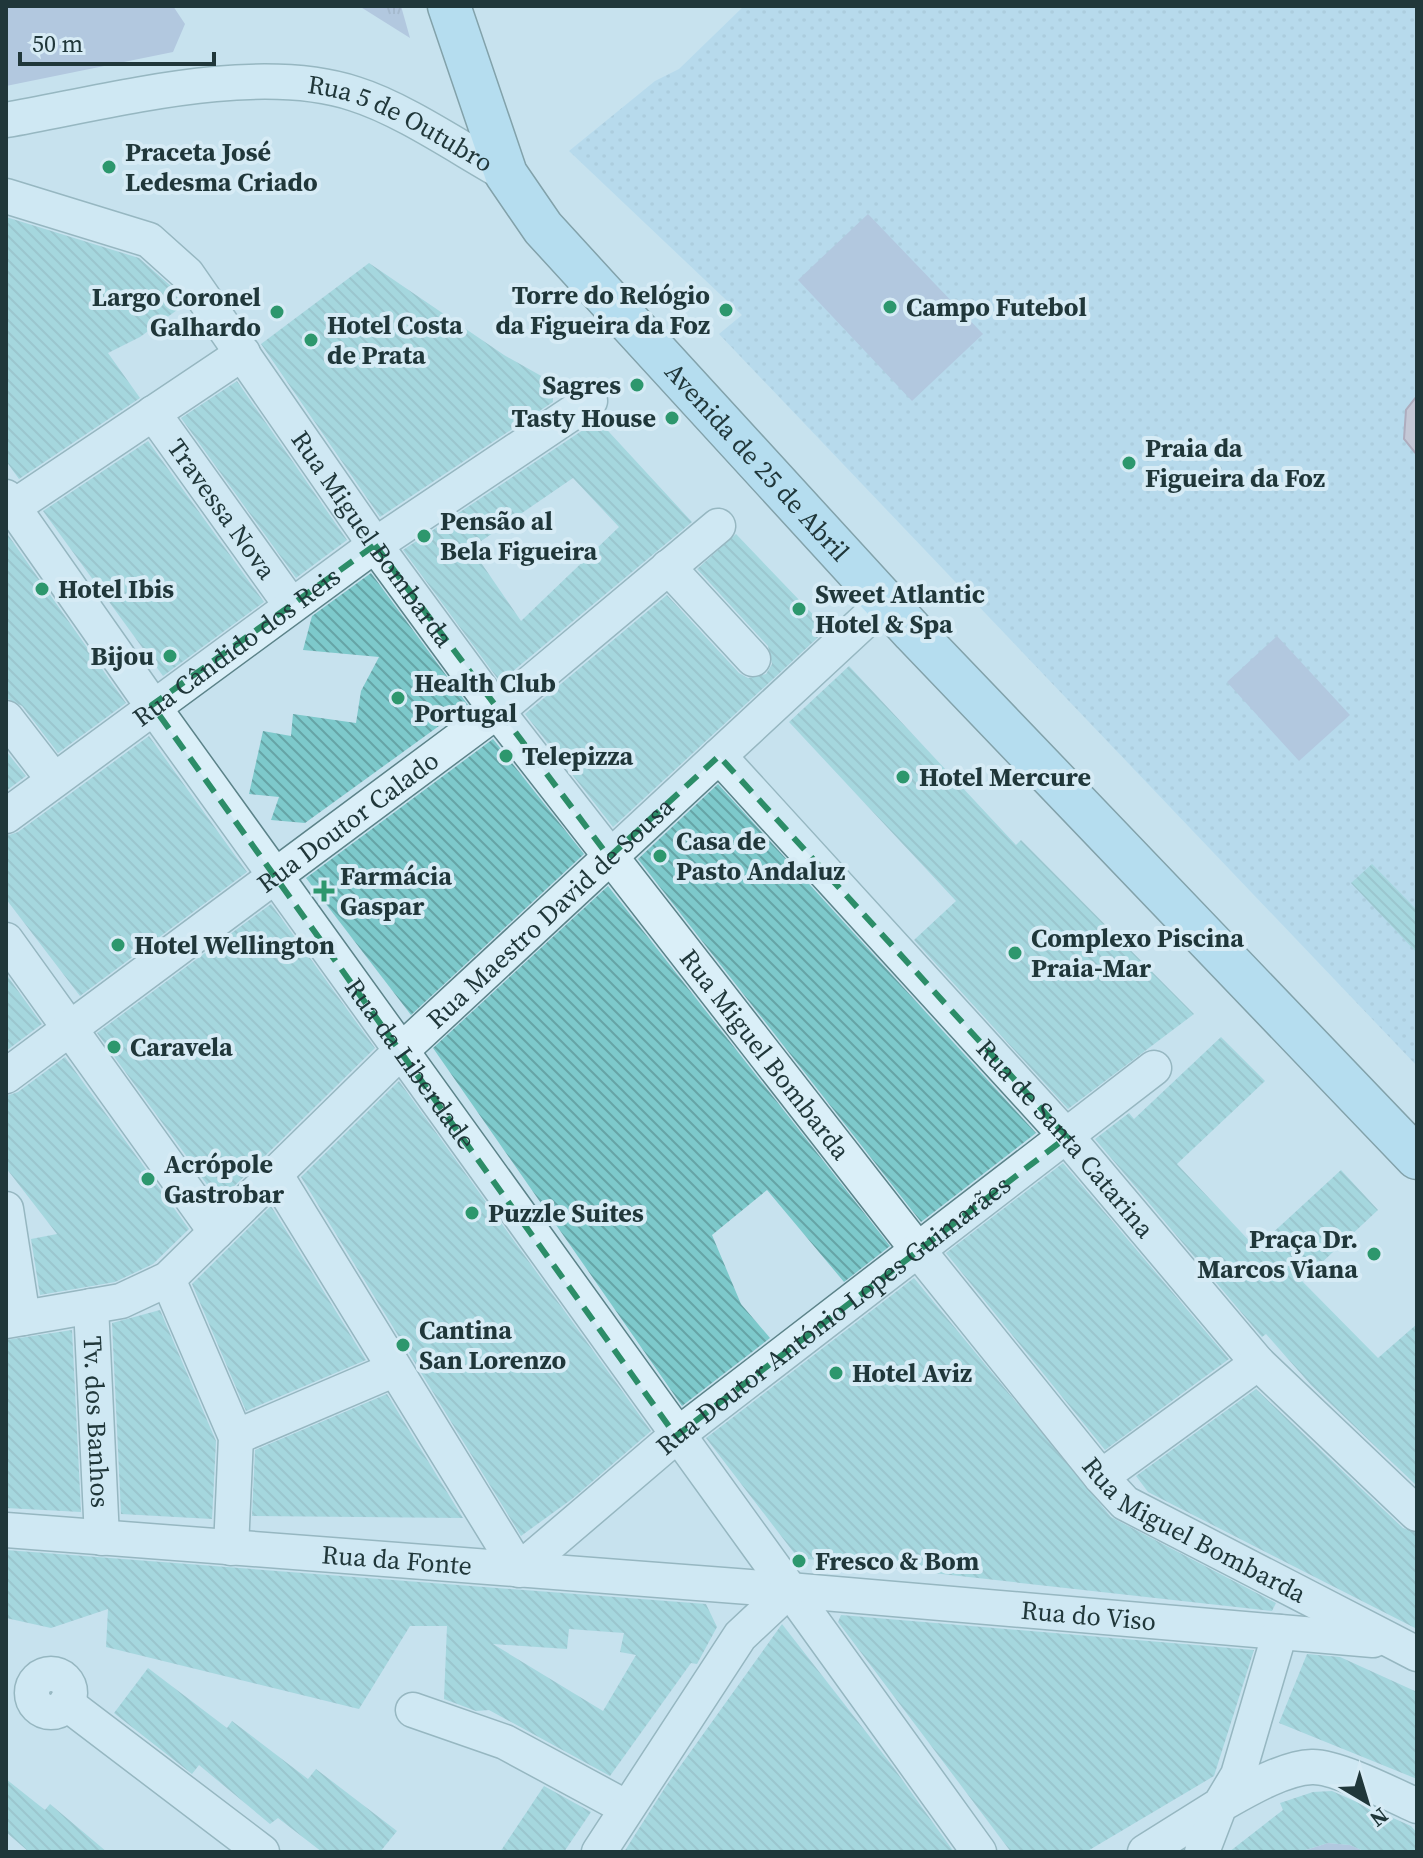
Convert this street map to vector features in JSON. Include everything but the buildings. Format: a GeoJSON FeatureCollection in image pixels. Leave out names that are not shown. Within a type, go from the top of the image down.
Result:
{"type":"FeatureCollection","features":[{"type":"Feature","properties":{"kind":"main road","name":"Avenida de 25 de Abril"},"geometry":{"type":"LineString","coordinates":[[449,6],[506,174],[543,228],[885,602],[1417,1158]]}},
{"type":"Feature","properties":{"kind":"street","name":"Rua 5 de Outubro"},"geometry":{"type":"LineString","coordinates":[[6,120],[213,84],[317,84],[370,100],[506,174]]}},
{"type":"Feature","properties":{"kind":"street","name":"Rua Miguel Bombarda"},"geometry":{"type":"LineString","coordinates":[[6,196],[149,240],[187,274],[375,545],[497,711],[917,1249],[1125,1503],[1403,1648]]}},
{"type":"Feature","properties":{"kind":"street"},"geometry":{"type":"LineString","coordinates":[[8,505],[243,353]]}},
{"type":"Feature","properties":{"kind":"street","name":"Rua Cândido dos Reis"},"geometry":{"type":"LineString","coordinates":[[6,816],[152,705],[375,545],[590,401]]}},
{"type":"Feature","properties":{"kind":"street","name":"Travessa Nova"},"geometry":{"type":"LineString","coordinates":[[153,413],[291,605]]}},
{"type":"Feature","properties":{"kind":"street","name":"Rua da Liberdade"},"geometry":{"type":"LineString","coordinates":[[8,505],[402,1050],[676,1436],[979,1852]]}},
{"type":"Feature","properties":{"kind":"street","name":"Rua Doutor Calado"},"geometry":{"type":"LineString","coordinates":[[6,1076],[497,711],[718,526]]}},
{"type":"Feature","properties":{"kind":"street"},"geometry":{"type":"LineString","coordinates":[[668,567],[753,659]]}},
{"type":"Feature","properties":{"kind":"street","name":"Rua Maestro David de Sousa"},"geometry":{"type":"LineString","coordinates":[[14,1320],[121,1301],[168,1279],[402,1050],[885,602]]}},
{"type":"Feature","properties":{"kind":"street"},"geometry":{"type":"LineString","coordinates":[[6,718],[54,780]]}},
{"type":"Feature","properties":{"kind":"street","name":"Rua de Santa Catarina"},"geometry":{"type":"LineString","coordinates":[[719,756],[1067,1137],[1258,1363],[1417,1514]]}},
{"type":"Feature","properties":{"kind":"street"},"geometry":{"type":"LineString","coordinates":[[6,940],[216,1232]]}},
{"type":"Feature","properties":{"kind":"street","name":"Rua Doutor António Lopes Guimarães"},"geometry":{"type":"LineString","coordinates":[[519,1570],[676,1436],[1154,1068]]}},
{"type":"Feature","properties":{"kind":"street"},"geometry":{"type":"LineString","coordinates":[[275,1174],[519,1570]]}},
{"type":"Feature","properties":{"kind":"street"},"geometry":{"type":"LineString","coordinates":[[6,1209],[14,1320]]}},
{"type":"Feature","properties":{"kind":"street"},"geometry":{"type":"LineString","coordinates":[[168,1279],[236,1437],[231,1548]]}},
{"type":"Feature","properties":{"kind":"street","name":"Tv. dos Banhos"},"geometry":{"type":"LineString","coordinates":[[91,1306],[102,1538]]}},
{"type":"Feature","properties":{"kind":"street"},"geometry":{"type":"LineString","coordinates":[[1101,1477],[1258,1363]]}},
{"type":"Feature","properties":{"kind":"street"},"geometry":{"type":"LineString","coordinates":[[236,1437],[393,1370]]}},
{"type":"Feature","properties":{"kind":"street","name":"Rua da Fonte"},"geometry":{"type":"LineString","coordinates":[[6,1530],[789,1590]]}},
{"type":"Feature","properties":{"kind":"street"},"geometry":{"type":"LineString","coordinates":[[599,1852],[743,1632],[789,1590]]}},
{"type":"Feature","properties":{"kind":"street","name":"Rua do Viso"},"geometry":{"type":"LineString","coordinates":[[789,1590],[1336,1637],[1403,1648]]}},
{"type":"Feature","properties":{"kind":"street"},"geometry":{"type":"LineString","coordinates":[[1202,1852],[1220,1805],[1238,1775],[1280,1632]]}},
{"type":"Feature","properties":{"kind":"street"},"geometry":{"type":"LineString","coordinates":[[1336,1637],[1417,1676]]}},
{"type":"Feature","properties":{"kind":"street"},"geometry":{"type":"LineString","coordinates":[[66,1703],[262,1852]]}},
{"type":"Feature","properties":{"kind":"street"},"geometry":{"type":"LineString","coordinates":[[413,1710],[505,1742],[627,1808]]}},
{"type":"Feature","properties":{"kind":"street"},"geometry":{"type":"LineString","coordinates":[[1145,1852],[1263,1781],[1312,1767],[1368,1784],[1417,1806]]}},
{"type":"Feature","properties":{"kind":"highlighted area"},"geometry":{"type":"Polygon","coordinates":[[[375,545],[609,857],[719,756],[1067,1137],[676,1436],[152,705],[375,545]]]}},
{"type":"Feature","properties":{"kind":"green space"},"geometry":{"type":"Polygon","coordinates":[[[6,6],[173,6],[185,24],[173,52],[6,86],[6,6]]]}},
{"type":"Feature","properties":{"kind":"green space"},"geometry":{"type":"Polygon","coordinates":[[[359,6],[401,6],[410,38],[359,6]]]}},
{"type":"Feature","properties":{"kind":"green space","name":"Campo Futebol"},"geometry":{"type":"Polygon","coordinates":[[[868,214],[983,334],[912,401],[798,280],[868,214]]]}},
{"type":"Feature","properties":{"kind":"green space"},"geometry":{"type":"Polygon","coordinates":[[[1277,636],[1350,715],[1299,761],[1227,682],[1277,636]]]}},
{"type":"Feature","properties":{"kind":"green space"},"geometry":{"type":"Polygon","coordinates":[[[1328,1843],[1350,1845],[1366,1852],[1299,1852],[1328,1843]]]}},
{"type":"Feature","properties":{"kind":"sand","name":"Praia da Figueira da Foz"},"geometry":{"type":"Polygon","coordinates":[[[744,6],[1417,6],[1417,1066],[719,334],[742,315],[569,151],[655,81],[679,69],[744,6]]]}},
{"type":"Feature","properties":{"kind":"shaded area"},"geometry":{"type":"Polygon","coordinates":[[[1417,396],[1417,455],[1404,439],[1406,410],[1417,396]]]}},
{"type":"Feature","properties":{"kind":"place","name":"Praceta José Ledesma Criado"},"geometry":{"type":"Point","coordinates":[109,167]}},
{"type":"Feature","properties":{"kind":"place","name":"Campo Futebol"},"geometry":{"type":"Point","coordinates":[890,307]}},
{"type":"Feature","properties":{"kind":"place","name":"Torre do Relógio da Figueira da Foz"},"geometry":{"type":"Point","coordinates":[726,310]}},
{"type":"Feature","properties":{"kind":"place","name":"Largo Coronel Galhardo"},"geometry":{"type":"Point","coordinates":[277,312]}},
{"type":"Feature","properties":{"kind":"place","name":"Hotel Costa de Prata"},"geometry":{"type":"Point","coordinates":[311,340]}},
{"type":"Feature","properties":{"kind":"place","name":"Sagres"},"geometry":{"type":"Point","coordinates":[637,385]}},
{"type":"Feature","properties":{"kind":"place","name":"Tasty House"},"geometry":{"type":"Point","coordinates":[672,418]}},
{"type":"Feature","properties":{"kind":"place","name":"Praia da Figueira da Foz"},"geometry":{"type":"Point","coordinates":[1129,463]}},
{"type":"Feature","properties":{"kind":"place","name":"Pensão al Bela Figueira"},"geometry":{"type":"Point","coordinates":[424,536]}},
{"type":"Feature","properties":{"kind":"place","name":"Hotel Ibis"},"geometry":{"type":"Point","coordinates":[42,589]}},
{"type":"Feature","properties":{"kind":"place","name":"Sweet Atlantic Hotel & Spa"},"geometry":{"type":"Point","coordinates":[799,609]}},
{"type":"Feature","properties":{"kind":"place","name":"Bijou"},"geometry":{"type":"Point","coordinates":[170,656]}},
{"type":"Feature","properties":{"kind":"place","name":"Health Club Portugal"},"geometry":{"type":"Point","coordinates":[398,698]}},
{"type":"Feature","properties":{"kind":"place","name":"Telepizza"},"geometry":{"type":"Point","coordinates":[506,756]}},
{"type":"Feature","properties":{"kind":"place","name":"Hotel Mercure"},"geometry":{"type":"Point","coordinates":[903,777]}},
{"type":"Feature","properties":{"kind":"place","name":"Casa de Pasto Andaluz"},"geometry":{"type":"Point","coordinates":[660,856]}},
{"type":"Feature","properties":{"kind":"place","name":"Farmácia Gaspar"},"geometry":{"type":"Point","coordinates":[324,891]}},
{"type":"Feature","properties":{"kind":"place","name":"Hotel Wellington"},"geometry":{"type":"Point","coordinates":[118,945]}},
{"type":"Feature","properties":{"kind":"place","name":"Complexo Piscina Praia-Mar"},"geometry":{"type":"Point","coordinates":[1015,953]}},
{"type":"Feature","properties":{"kind":"place","name":"Caravela"},"geometry":{"type":"Point","coordinates":[114,1047]}},
{"type":"Feature","properties":{"kind":"place","name":"Acrópole Gastrobar"},"geometry":{"type":"Point","coordinates":[148,1179]}},
{"type":"Feature","properties":{"kind":"place","name":"Puzzle Suites"},"geometry":{"type":"Point","coordinates":[472,1213]}},
{"type":"Feature","properties":{"kind":"place","name":"Praça Dr. Marcos Viana"},"geometry":{"type":"Point","coordinates":[1374,1254]}},
{"type":"Feature","properties":{"kind":"place","name":"Cantina San Lorenzo"},"geometry":{"type":"Point","coordinates":[403,1345]}},
{"type":"Feature","properties":{"kind":"place","name":"Hotel Aviz"},"geometry":{"type":"Point","coordinates":[836,1373]}},
{"type":"Feature","properties":{"kind":"place","name":"Fresco & Bom"},"geometry":{"type":"Point","coordinates":[799,1561]}}]}
